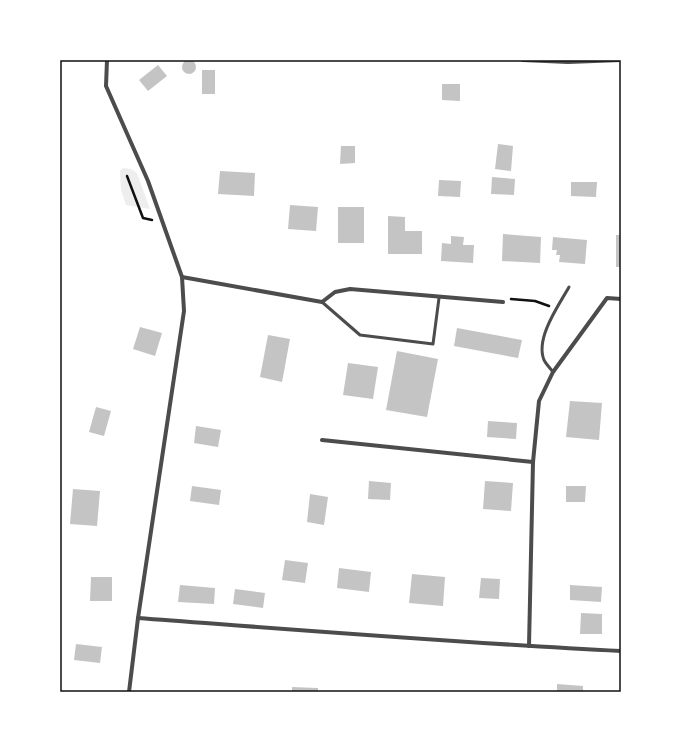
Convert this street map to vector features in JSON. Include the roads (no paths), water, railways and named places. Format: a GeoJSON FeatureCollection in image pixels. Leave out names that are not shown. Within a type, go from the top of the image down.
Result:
{"type":"FeatureCollection","features":[{"type":"Feature","properties":{"kind":"street"},"geometry":{"type":"LineString","coordinates":[[107,60],[106,86],[148,181],[182,277],[184,311],[138,618],[129,692]]}},
{"type":"Feature","properties":{"kind":"street"},"geometry":{"type":"LineString","coordinates":[[524,60],[568,62],[621,60]]}},
{"type":"Feature","properties":{"kind":"street"},"geometry":{"type":"LineString","coordinates":[[182,277],[322,302],[335,292],[350,289],[439,298],[503,302]]}},
{"type":"Feature","properties":{"kind":"street"},"geometry":{"type":"LineString","coordinates":[[529,646],[532,462],[539,400],[553,372],[607,298],[621,299]]}},
{"type":"Feature","properties":{"kind":"street"},"geometry":{"type":"LineString","coordinates":[[322,440],[532,462]]}},
{"type":"Feature","properties":{"kind":"street"},"geometry":{"type":"LineString","coordinates":[[138,618],[529,646],[621,651]]}},
{"type":"Feature","properties":{"kind":"lane"},"geometry":{"type":"LineString","coordinates":[[553,372],[544,360],[541,347],[545,332],[569,287]]}},
{"type":"Feature","properties":{"kind":"lane"},"geometry":{"type":"LineString","coordinates":[[322,302],[360,335],[433,344],[439,298]]}}]}
